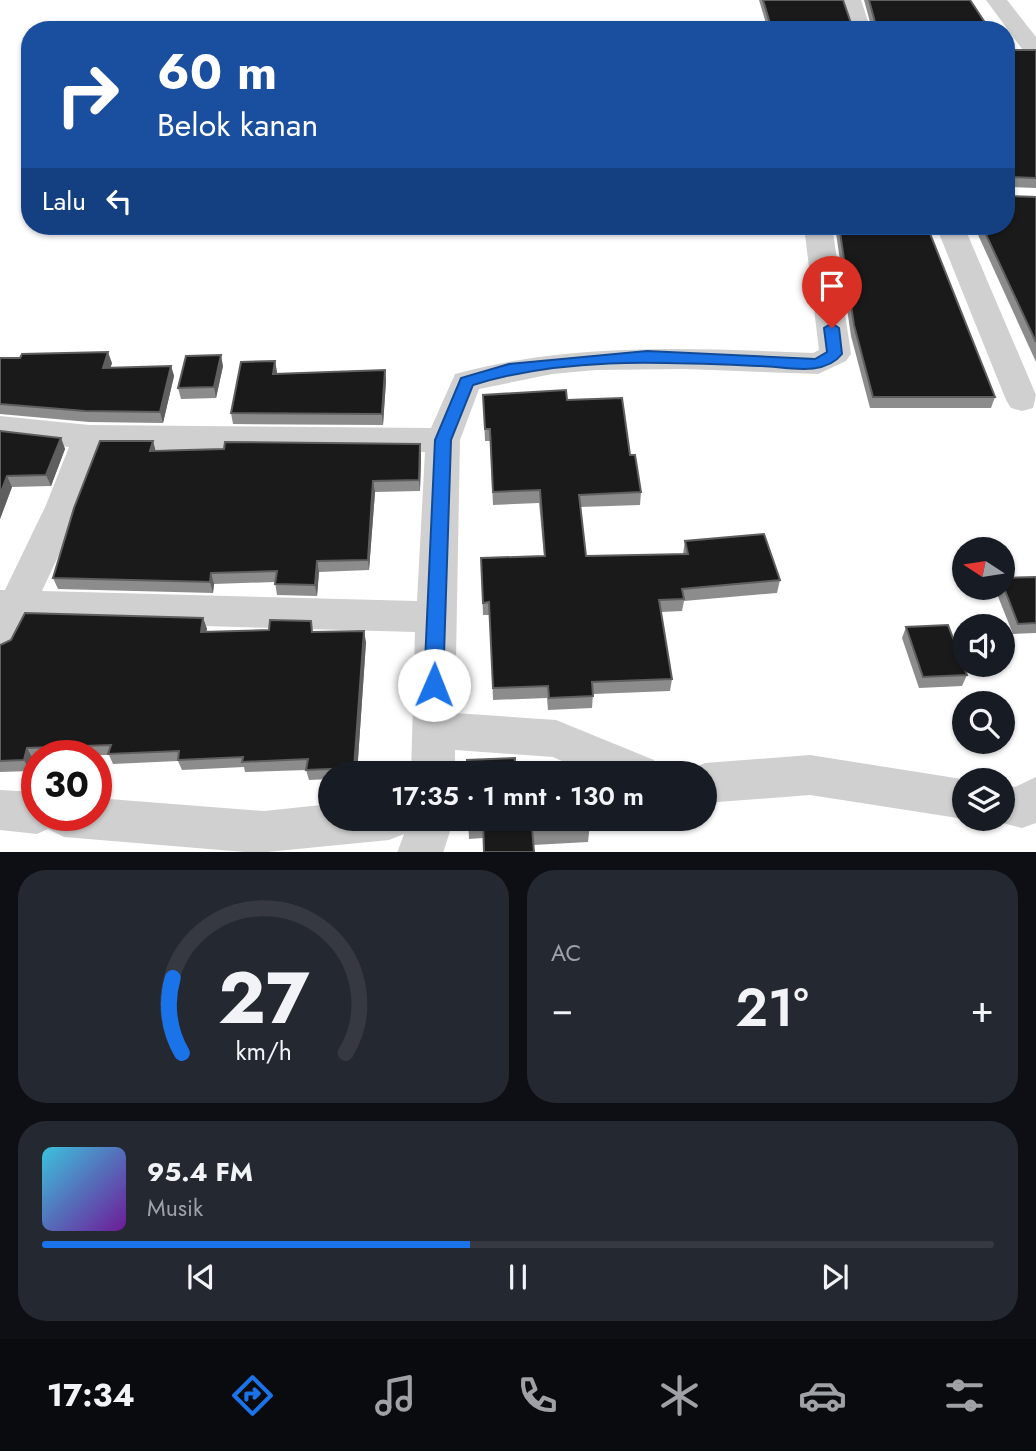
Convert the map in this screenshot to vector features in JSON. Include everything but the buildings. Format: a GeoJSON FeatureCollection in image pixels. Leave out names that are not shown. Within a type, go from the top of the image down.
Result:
{"type":"FeatureCollection","features":[{"type":"Feature","properties":{"kind":"street"},"geometry":{"type":"LineString","coordinates":[[850,0],[857,21]]}},
{"type":"Feature","properties":{"kind":"street"},"geometry":{"type":"LineString","coordinates":[[996,0],[1014,21]]}},
{"type":"Feature","properties":{"kind":"street"},"geometry":{"type":"LineString","coordinates":[[1015,22],[1035,46]]}},
{"type":"Feature","properties":{"kind":"street"},"geometry":{"type":"LineString","coordinates":[[433,761],[435,617],[443,440],[466,382],[509,369],[647,356],[818,364],[835,354],[819,235]]}},
{"type":"Feature","properties":{"kind":"street"},"geometry":{"type":"LineString","coordinates":[[954,235],[1021,400]]}},
{"type":"Feature","properties":{"kind":"street"},"geometry":{"type":"LineString","coordinates":[[0,428],[89,437],[443,440]]}},
{"type":"Feature","properties":{"kind":"street"},"geometry":{"type":"LineString","coordinates":[[89,437],[64,505],[5,616],[435,617]]}},
{"type":"Feature","properties":{"kind":"street"},"geometry":{"type":"LineString","coordinates":[[433,730],[556,739],[608,761]]}},
{"type":"Feature","properties":{"kind":"street"},"geometry":{"type":"LineString","coordinates":[[717,782],[810,775],[952,797]]}},
{"type":"Feature","properties":{"kind":"street"},"geometry":{"type":"LineString","coordinates":[[1015,807],[1022,808],[1036,797]]}},
{"type":"Feature","properties":{"kind":"street"},"geometry":{"type":"LineString","coordinates":[[0,810],[21,812]]}},
{"type":"Feature","properties":{"kind":"street"},"geometry":{"type":"LineString","coordinates":[[112,820],[264,832],[318,826]]}},
{"type":"Feature","properties":{"kind":"street"},"geometry":{"type":"LineString","coordinates":[[420,852],[428,831]]}},
{"type":"Feature","properties":{"kind":"route"},"geometry":{"type":"LineString","coordinates":[[434,685],[443,440],[466,382],[509,369],[647,356],[818,364],[835,354],[832,328]]}}]}
